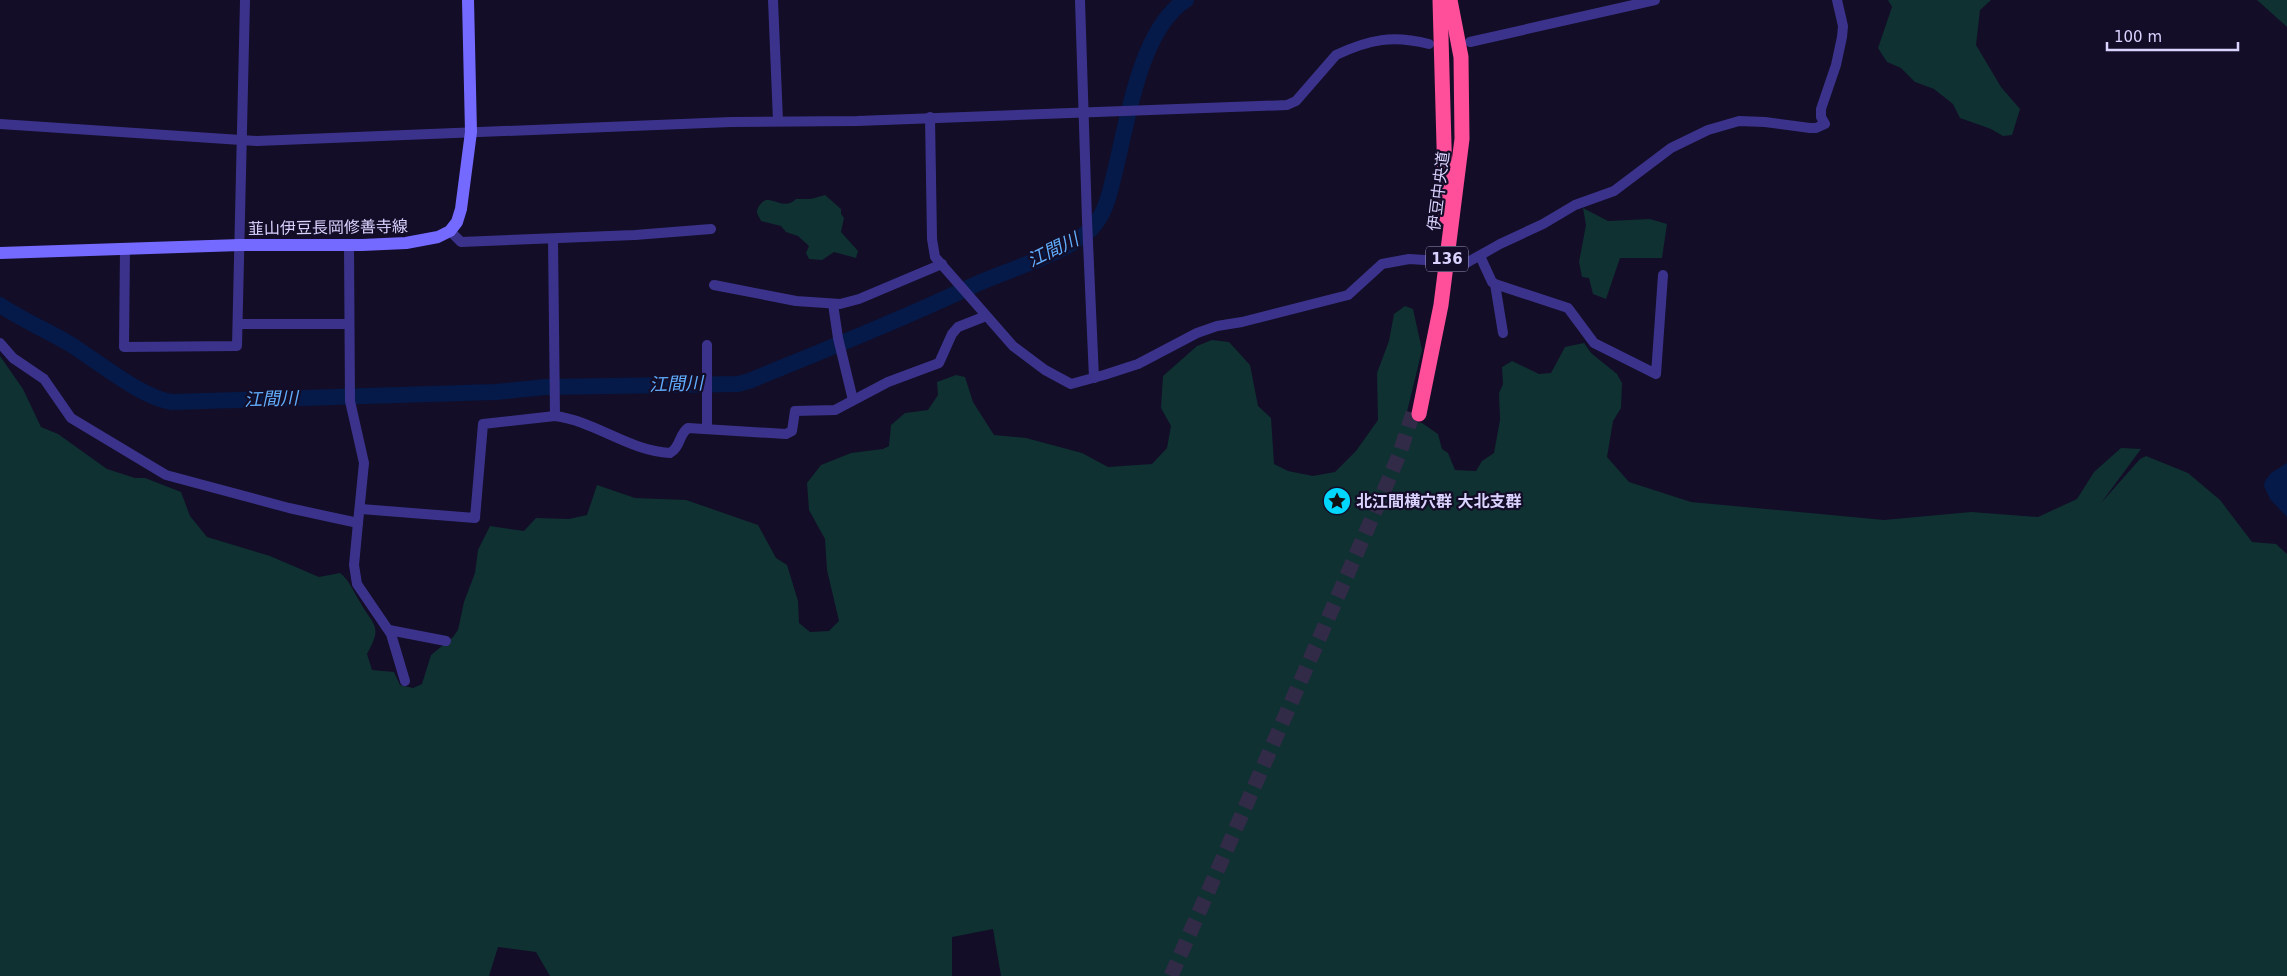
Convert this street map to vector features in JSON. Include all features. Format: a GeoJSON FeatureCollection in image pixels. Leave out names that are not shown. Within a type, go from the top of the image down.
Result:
{"type":"FeatureCollection","features":[{"type":"Feature","properties":{"kind":"highway"},"geometry":{"type":"LineString","coordinates":[[1434,0],[1441,28]]}},
{"type":"Feature","properties":{"kind":"highway","name":"伊豆中央道"},"geometry":{"type":"LineString","coordinates":[[1440,0],[1445,192],[1444,252],[1428,353],[1416,413],[1441,305],[1462,139],[1461,57],[1450,0]]}},
{"type":"Feature","properties":{"kind":"highway","name":"136"},"geometry":{"type":"LineString","coordinates":[[1454,0],[1455,21]]}},
{"type":"Feature","properties":{"kind":"main road"},"geometry":{"type":"LineString","coordinates":[[450,231],[457,222],[461,209],[471,132],[468,0]]}},
{"type":"Feature","properties":{"kind":"main road","name":"韮山伊豆長岡修善寺線"},"geometry":{"type":"LineString","coordinates":[[0,254],[240,245],[349,246],[406,243],[438,237],[450,231]]}},
{"type":"Feature","properties":{"kind":"street"},"geometry":{"type":"LineString","coordinates":[[124,248],[124,346],[237,346],[245,0]]}},
{"type":"Feature","properties":{"kind":"street"},"geometry":{"type":"LineString","coordinates":[[773,0],[778,121]]}},
{"type":"Feature","properties":{"kind":"street"},"geometry":{"type":"LineString","coordinates":[[1080,0],[1094,378]]}},
{"type":"Feature","properties":{"kind":"street"},"geometry":{"type":"LineString","coordinates":[[1470,42],[1654,0]]}},
{"type":"Feature","properties":{"kind":"street"},"geometry":{"type":"LineString","coordinates":[[1453,266],[1461,266],[1543,224],[1575,205],[1614,191],[1671,148],[1708,130],[1738,121],[1816,128],[1824,124],[1821,117],[1821,109],[1836,65],[1843,26],[1837,0]]}},
{"type":"Feature","properties":{"kind":"street"},"geometry":{"type":"LineString","coordinates":[[0,124],[242,141],[778,121],[1287,105],[1296,102],[1336,55],[1345,51],[1385,39],[1397,38],[1429,44]]}},
{"type":"Feature","properties":{"kind":"street"},"geometry":{"type":"LineString","coordinates":[[930,117],[932,244],[935,257],[1013,346],[1065,382],[1077,383],[1138,364],[1206,329],[1348,295],[1382,264],[1409,259],[1424,260],[1438,264]]}},
{"type":"Feature","properties":{"kind":"street"},"geometry":{"type":"LineString","coordinates":[[450,231],[461,242],[553,239],[711,229]]}},
{"type":"Feature","properties":{"kind":"street"},"geometry":{"type":"LineString","coordinates":[[553,239],[555,416]]}},
{"type":"Feature","properties":{"kind":"street"},"geometry":{"type":"LineString","coordinates":[[349,246],[350,395],[364,458],[354,565],[357,584],[389,630],[405,681]]}},
{"type":"Feature","properties":{"kind":"street"},"geometry":{"type":"LineString","coordinates":[[1480,256],[1492,282],[1568,308],[1594,342],[1656,374],[1663,275]]}},
{"type":"Feature","properties":{"kind":"street"},"geometry":{"type":"LineString","coordinates":[[714,285],[796,301],[832,304],[859,299],[942,264]]}},
{"type":"Feature","properties":{"kind":"street"},"geometry":{"type":"LineString","coordinates":[[1496,284],[1503,333]]}},
{"type":"Feature","properties":{"kind":"street"},"geometry":{"type":"LineString","coordinates":[[832,304],[839,345],[853,400]]}},
{"type":"Feature","properties":{"kind":"street"},"geometry":{"type":"LineString","coordinates":[[360,510],[475,518],[483,424],[555,416],[578,420],[640,446],[664,452],[673,452],[686,429],[707,428],[768,435],[786,434],[792,431],[795,411],[834,410],[888,382],[939,363],[952,334],[958,326],[986,316]]}},
{"type":"Feature","properties":{"kind":"street"},"geometry":{"type":"LineString","coordinates":[[239,324],[349,324]]}},
{"type":"Feature","properties":{"kind":"street"},"geometry":{"type":"LineString","coordinates":[[0,343],[13,358],[44,379],[71,418],[166,475],[289,508],[358,523]]}},
{"type":"Feature","properties":{"kind":"street"},"geometry":{"type":"LineString","coordinates":[[707,345],[707,428]]}},
{"type":"Feature","properties":{"kind":"street"},"geometry":{"type":"LineString","coordinates":[[389,630],[446,641]]}},
{"type":"Feature","properties":{"kind":"green space"},"geometry":{"type":"Polygon","coordinates":[[[1888,0],[1991,0],[1980,10],[1976,45],[2001,87],[2020,109],[2012,135],[2003,136],[1991,129],[1960,118],[1953,104],[1934,89],[1915,82],[1901,68],[1887,62],[1878,48],[1892,7],[1888,0]]]}},
{"type":"Feature","properties":{"kind":"green space"},"geometry":{"type":"Polygon","coordinates":[[[2257,0],[2287,0],[2287,27],[2286,26],[2257,0]]]}},
{"type":"Feature","properties":{"kind":"green space"},"geometry":{"type":"Polygon","coordinates":[[[825,195],[841,209],[841,214],[844,218],[841,232],[858,251],[856,258],[834,252],[822,260],[809,259],[806,253],[809,246],[798,236],[786,232],[781,226],[761,221],[757,213],[765,200],[786,204],[796,199],[811,199],[825,195]]]}},
{"type":"Feature","properties":{"kind":"green space"},"geometry":{"type":"Polygon","coordinates":[[[1583,208],[1608,221],[1650,219],[1667,224],[1662,258],[1620,258],[1606,299],[1593,294],[1589,278],[1582,277],[1579,262],[1586,225],[1583,208]]]}},
{"type":"Feature","properties":{"kind":"green space"},"geometry":{"type":"Polygon","coordinates":[[[1405,306],[1413,309],[1422,350],[1406,416],[1410,421],[1422,423],[1438,434],[1442,449],[1448,453],[1455,470],[1476,471],[1482,461],[1494,453],[1500,420],[1499,393],[1503,384],[1502,367],[1512,361],[1539,374],[1551,373],[1565,347],[1584,343],[1591,353],[1617,374],[1622,383],[1621,408],[1613,421],[1607,457],[1629,482],[1691,502],[1884,520],[1971,512],[2038,517],[2077,499],[2094,472],[2121,448],[2141,449],[2101,503],[2140,459],[2146,456],[2188,473],[2220,500],[2252,542],[2276,544],[2287,554],[2287,976],[1001,976],[993,929],[952,937],[952,976],[550,976],[536,952],[498,947],[489,976],[0,976],[0,356],[23,389],[41,427],[58,434],[107,469],[135,478],[145,478],[181,492],[190,516],[207,537],[270,556],[319,577],[340,573],[349,583],[375,626],[375,637],[367,654],[372,670],[394,672],[400,685],[413,688],[422,684],[431,655],[453,637],[458,630],[464,602],[475,573],[478,550],[490,526],[524,531],[536,518],[569,519],[587,515],[597,485],[635,498],[686,500],[758,525],[776,558],[787,565],[798,601],[799,623],[810,632],[829,631],[839,621],[827,570],[825,539],[809,510],[807,483],[821,465],[851,453],[883,449],[889,446],[891,425],[905,413],[928,410],[938,395],[937,382],[956,375],[965,377],[973,402],[994,435],[1026,438],[1082,453],[1108,467],[1152,464],[1167,448],[1171,426],[1161,408],[1163,376],[1197,346],[1212,340],[1229,342],[1250,365],[1258,406],[1271,418],[1274,464],[1288,471],[1313,476],[1335,472],[1356,451],[1378,420],[1377,373],[1389,341],[1394,314],[1405,306]]]}},
{"type":"Feature","properties":{"kind":"water"},"geometry":{"type":"Polygon","coordinates":[[[2287,463],[2287,517],[2270,499],[2264,486],[2271,473],[2287,463]]]}},
{"type":"Feature","properties":{"kind":"waterway","name":"江間川"},"geometry":{"type":"LineString","coordinates":[[0,305],[70,344],[147,394],[172,402],[496,392],[546,387],[738,384],[861,335],[1038,259],[1072,243],[1086,233],[1096,223],[1106,204],[1132,100],[1147,52],[1158,31],[1171,13],[1186,0]]}},
{"type":"Feature","properties":{"kind":"tunnel"},"geometry":{"type":"LineString","coordinates":[[1171,976],[1380,500],[1399,455],[1413,413]]}},
{"type":"Feature","properties":{"kind":"place","name":"北江間横穴群 大北支群"},"geometry":{"type":"Point","coordinates":[1337,501]}}]}
